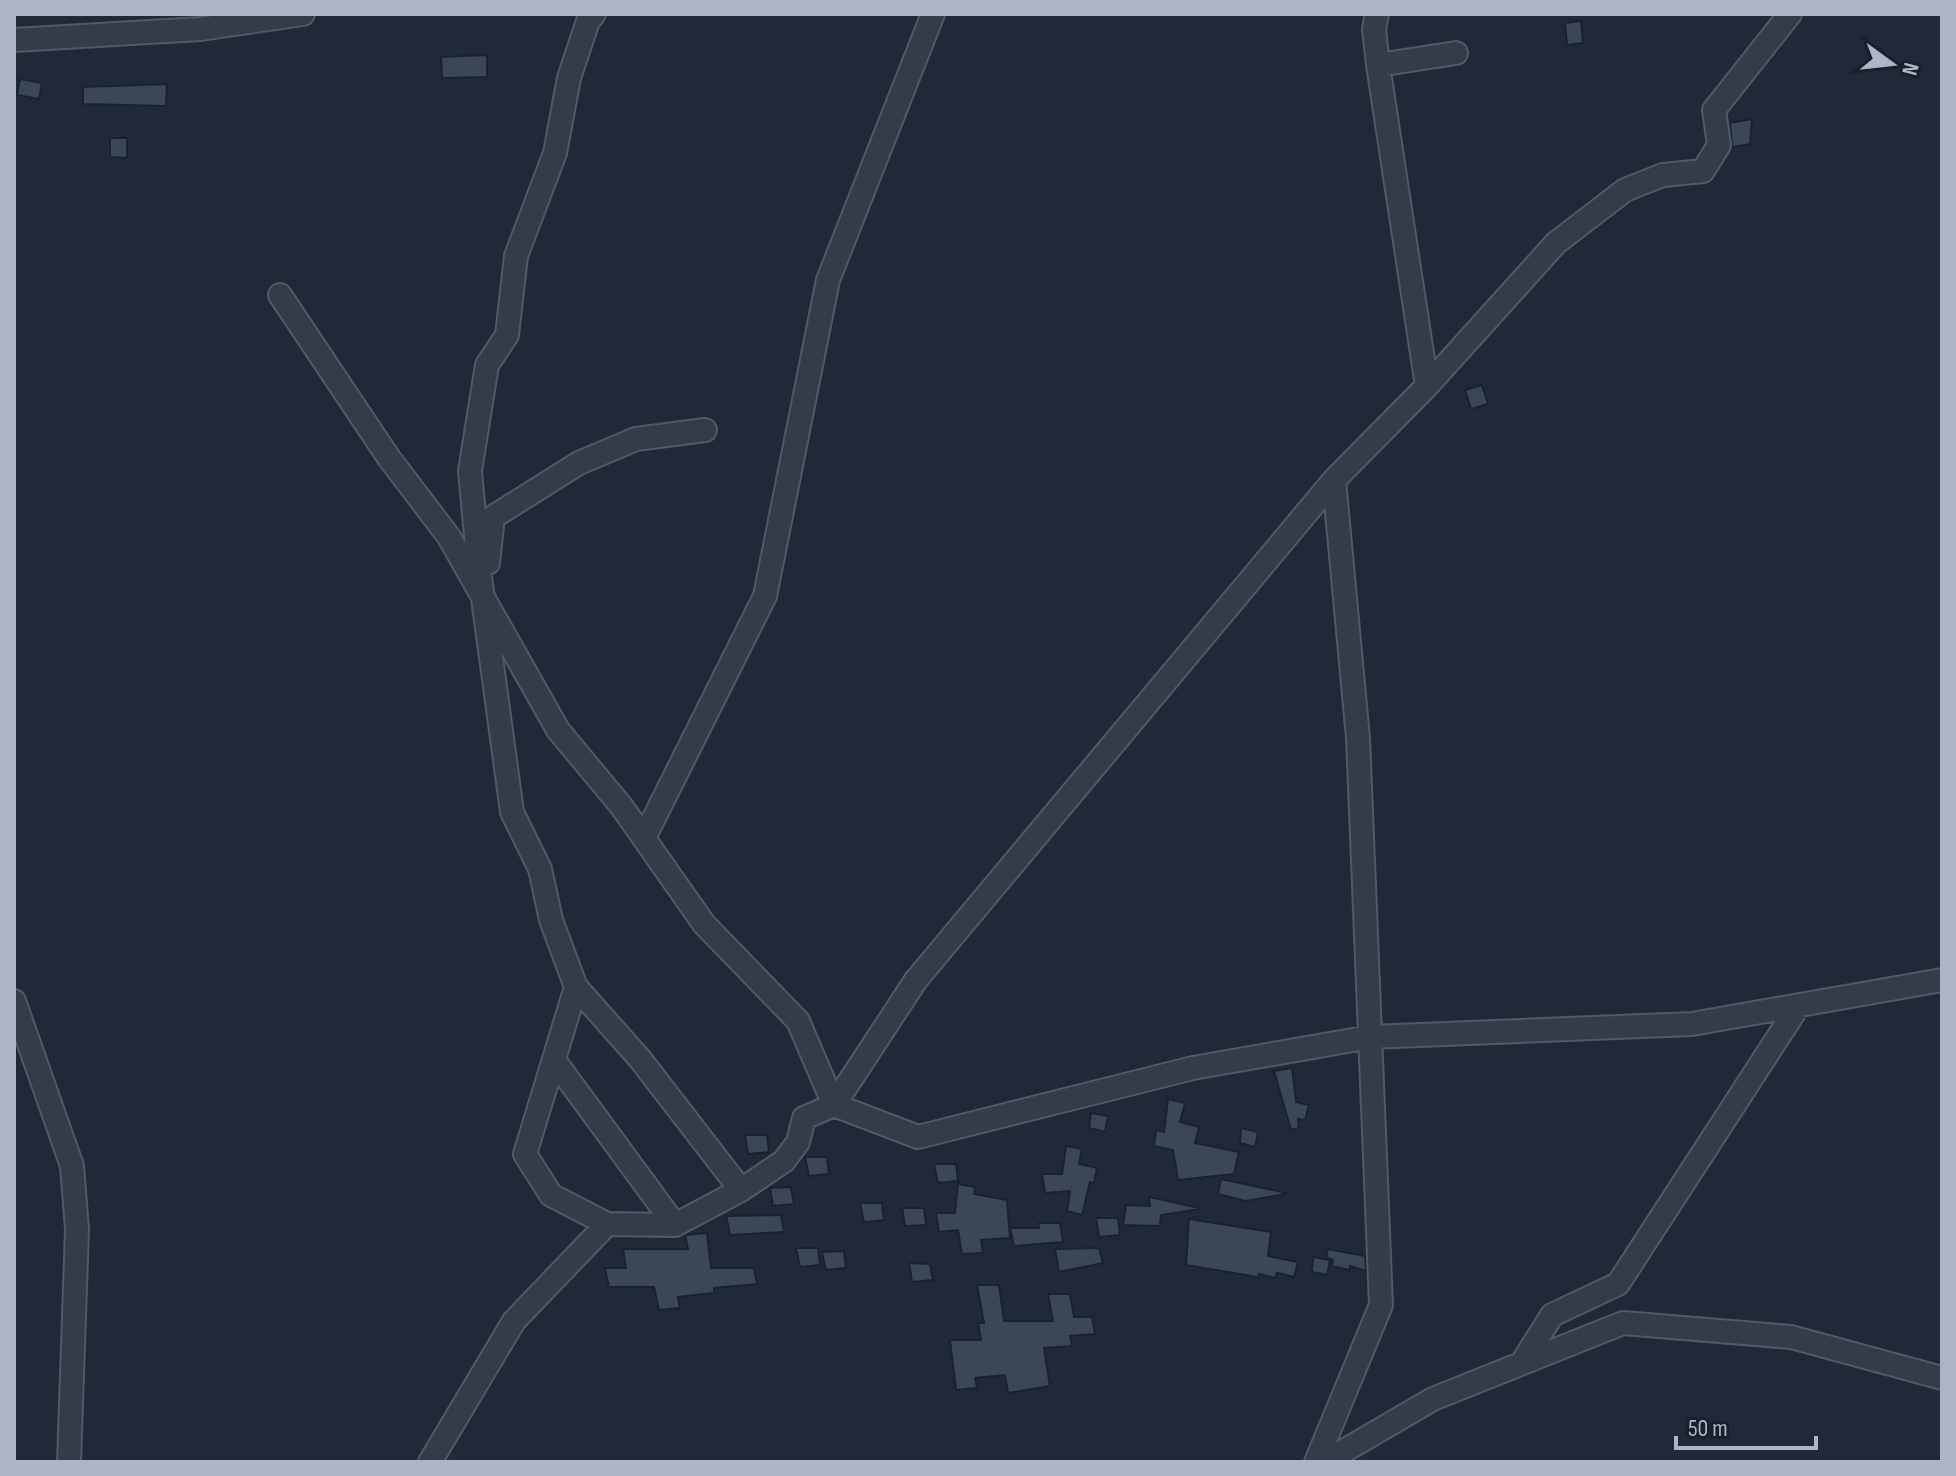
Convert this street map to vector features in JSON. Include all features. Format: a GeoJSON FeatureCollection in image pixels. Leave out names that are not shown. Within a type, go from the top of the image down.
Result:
{"type":"FeatureCollection","features":[{"type":"Feature","properties":{"kind":"street"},"geometry":{"type":"LineString","coordinates":[[14,40],[200,29],[303,14]]}},
{"type":"Feature","properties":{"kind":"street"},"geometry":{"type":"LineString","coordinates":[[594,14],[588,21],[569,78],[555,153],[516,256],[507,335],[487,365],[470,471],[484,600],[512,812],[540,869],[551,920],[576,987],[640,1059],[741,1190]]}},
{"type":"Feature","properties":{"kind":"street"},"geometry":{"type":"LineString","coordinates":[[644,838],[765,596],[828,280],[933,14]]}},
{"type":"Feature","properties":{"kind":"street"},"geometry":{"type":"LineString","coordinates":[[1377,14],[1374,29],[1378,65],[1427,386]]}},
{"type":"Feature","properties":{"kind":"street"},"geometry":{"type":"LineString","coordinates":[[576,987],[525,1154],[551,1195],[607,1224],[675,1225],[741,1190],[784,1161],[798,1142],[804,1118],[834,1105],[916,980],[1334,480],[1427,386],[1556,243],[1625,190],[1663,175],[1703,171],[1719,145],[1714,110],[1790,14]]}},
{"type":"Feature","properties":{"kind":"street"},"geometry":{"type":"LineString","coordinates":[[1378,65],[1456,53]]}},
{"type":"Feature","properties":{"kind":"street"},"geometry":{"type":"LineString","coordinates":[[280,295],[389,458],[449,537],[558,730],[644,838],[704,924],[798,1021],[834,1105],[918,1137],[1193,1068],[1370,1037],[1692,1024],[1942,980]]}},
{"type":"Feature","properties":{"kind":"street"},"geometry":{"type":"LineString","coordinates":[[484,600],[493,517],[579,463],[636,439],[705,430]]}},
{"type":"Feature","properties":{"kind":"street"},"geometry":{"type":"LineString","coordinates":[[1316,1462],[1381,1305],[1358,738],[1334,480]]}},
{"type":"Feature","properties":{"kind":"street"},"geometry":{"type":"LineString","coordinates":[[14,1001],[72,1166],[77,1229],[69,1462]]}},
{"type":"Feature","properties":{"kind":"street"},"geometry":{"type":"LineString","coordinates":[[1522,1363],[1552,1315],[1618,1284],[1799,1005]]}},
{"type":"Feature","properties":{"kind":"street"},"geometry":{"type":"LineString","coordinates":[[554,1060],[675,1225]]}},
{"type":"Feature","properties":{"kind":"street"},"geometry":{"type":"LineString","coordinates":[[430,1462],[514,1321],[607,1224]]}},
{"type":"Feature","properties":{"kind":"street"},"geometry":{"type":"LineString","coordinates":[[1325,1462],[1433,1399],[1623,1323],[1791,1337],[1942,1378]]}},
{"type":"Feature","properties":{"kind":"street"},"geometry":{"type":"LineString","coordinates":[[1343,1462],[1349,1452],[1368,1438]]}},
{"type":"Feature","properties":{"kind":"building"},"geometry":{"type":"Polygon","coordinates":[[[1581,21],[1583,43],[1567,45],[1565,23],[1581,21]]]}},
{"type":"Feature","properties":{"kind":"building"},"geometry":{"type":"Polygon","coordinates":[[[487,55],[487,77],[442,78],[441,57],[487,55]]]}},
{"type":"Feature","properties":{"kind":"building"},"geometry":{"type":"Polygon","coordinates":[[[20,79],[42,83],[39,99],[17,95],[20,79]]]}},
{"type":"Feature","properties":{"kind":"building"},"geometry":{"type":"Polygon","coordinates":[[[167,84],[166,106],[83,104],[83,87],[167,84]]]}},
{"type":"Feature","properties":{"kind":"building"},"geometry":{"type":"Polygon","coordinates":[[[1752,119],[1750,144],[1732,147],[1730,123],[1752,119]]]}},
{"type":"Feature","properties":{"kind":"building"},"geometry":{"type":"Polygon","coordinates":[[[110,138],[127,138],[127,158],[110,157],[110,138]]]}},
{"type":"Feature","properties":{"kind":"building"},"geometry":{"type":"Polygon","coordinates":[[[1482,385],[1488,404],[1471,409],[1465,390],[1482,385]]]}},
{"type":"Feature","properties":{"kind":"building"},"geometry":{"type":"Polygon","coordinates":[[[1292,1068],[1296,1102],[1309,1105],[1305,1120],[1298,1119],[1299,1128],[1291,1130],[1274,1071],[1292,1068]]]}},
{"type":"Feature","properties":{"kind":"building"},"geometry":{"type":"Polygon","coordinates":[[[1168,1099],[1185,1103],[1180,1122],[1199,1127],[1195,1143],[1239,1152],[1234,1174],[1178,1180],[1173,1150],[1154,1146],[1156,1130],[1164,1132],[1168,1099]]]}},
{"type":"Feature","properties":{"kind":"building"},"geometry":{"type":"Polygon","coordinates":[[[1091,1113],[1108,1116],[1105,1132],[1089,1128],[1091,1113]]]}},
{"type":"Feature","properties":{"kind":"building"},"geometry":{"type":"Polygon","coordinates":[[[1241,1128],[1258,1132],[1255,1147],[1240,1143],[1241,1128]]]}},
{"type":"Feature","properties":{"kind":"building"},"geometry":{"type":"Polygon","coordinates":[[[745,1135],[767,1135],[769,1152],[748,1154],[745,1135]]]}},
{"type":"Feature","properties":{"kind":"building"},"geometry":{"type":"Polygon","coordinates":[[[1066,1146],[1082,1149],[1079,1164],[1097,1168],[1094,1183],[1090,1182],[1082,1215],[1067,1211],[1070,1191],[1045,1193],[1042,1174],[1062,1174],[1066,1146]]]}},
{"type":"Feature","properties":{"kind":"building"},"geometry":{"type":"Polygon","coordinates":[[[805,1157],[827,1157],[829,1174],[809,1176],[805,1157]]]}},
{"type":"Feature","properties":{"kind":"building"},"geometry":{"type":"Polygon","coordinates":[[[934,1164],[956,1164],[958,1181],[938,1183],[934,1164]]]}},
{"type":"Feature","properties":{"kind":"building"},"geometry":{"type":"Polygon","coordinates":[[[1221,1179],[1286,1194],[1245,1201],[1218,1194],[1221,1179]]]}},
{"type":"Feature","properties":{"kind":"building"},"geometry":{"type":"Polygon","coordinates":[[[958,1184],[975,1187],[974,1194],[1007,1200],[1010,1238],[981,1240],[983,1253],[962,1254],[958,1230],[939,1232],[936,1213],[955,1213],[958,1184]]]}},
{"type":"Feature","properties":{"kind":"building"},"geometry":{"type":"Polygon","coordinates":[[[791,1187],[794,1204],[773,1206],[770,1188],[791,1187]]]}},
{"type":"Feature","properties":{"kind":"building"},"geometry":{"type":"Polygon","coordinates":[[[1149,1197],[1200,1209],[1161,1215],[1160,1226],[1123,1225],[1126,1205],[1150,1206],[1149,1197]]]}},
{"type":"Feature","properties":{"kind":"building"},"geometry":{"type":"Polygon","coordinates":[[[860,1203],[882,1203],[884,1220],[864,1222],[860,1203]]]}},
{"type":"Feature","properties":{"kind":"building"},"geometry":{"type":"Polygon","coordinates":[[[902,1208],[924,1208],[926,1225],[905,1226],[902,1208]]]}},
{"type":"Feature","properties":{"kind":"building"},"geometry":{"type":"Polygon","coordinates":[[[781,1215],[784,1232],[730,1235],[726,1216],[781,1215]]]}},
{"type":"Feature","properties":{"kind":"building"},"geometry":{"type":"Polygon","coordinates":[[[1096,1218],[1118,1218],[1120,1235],[1099,1237],[1096,1218]]]}},
{"type":"Feature","properties":{"kind":"building"},"geometry":{"type":"Polygon","coordinates":[[[1189,1219],[1271,1232],[1268,1256],[1298,1262],[1294,1277],[1277,1273],[1275,1278],[1259,1274],[1258,1277],[1186,1265],[1189,1219]]]}},
{"type":"Feature","properties":{"kind":"building"},"geometry":{"type":"Polygon","coordinates":[[[1038,1223],[1060,1223],[1063,1242],[1014,1246],[1010,1228],[1039,1228],[1038,1223]]]}},
{"type":"Feature","properties":{"kind":"building"},"geometry":{"type":"Polygon","coordinates":[[[707,1233],[711,1268],[754,1268],[757,1284],[714,1288],[714,1293],[678,1297],[680,1308],[659,1310],[654,1287],[609,1287],[605,1268],[626,1268],[623,1249],[688,1249],[685,1235],[707,1233]]]}},
{"type":"Feature","properties":{"kind":"building"},"geometry":{"type":"Polygon","coordinates":[[[796,1248],[818,1248],[820,1265],[800,1267],[796,1248]]]}},
{"type":"Feature","properties":{"kind":"building"},"geometry":{"type":"Polygon","coordinates":[[[1099,1248],[1103,1263],[1059,1272],[1055,1249],[1099,1248]]]}},
{"type":"Feature","properties":{"kind":"building"},"geometry":{"type":"Polygon","coordinates":[[[1328,1249],[1365,1256],[1366,1271],[1350,1266],[1349,1270],[1332,1266],[1333,1260],[1326,1257],[1328,1249]]]}},
{"type":"Feature","properties":{"kind":"building"},"geometry":{"type":"Polygon","coordinates":[[[844,1251],[846,1268],[826,1270],[822,1252],[844,1251]]]}},
{"type":"Feature","properties":{"kind":"building"},"geometry":{"type":"Polygon","coordinates":[[[1313,1257],[1330,1260],[1327,1275],[1312,1272],[1313,1257]]]}},
{"type":"Feature","properties":{"kind":"building"},"geometry":{"type":"Polygon","coordinates":[[[909,1263],[930,1264],[933,1280],[912,1282],[909,1263]]]}},
{"type":"Feature","properties":{"kind":"building"},"geometry":{"type":"Polygon","coordinates":[[[977,1285],[999,1285],[1004,1321],[1053,1321],[1048,1294],[1070,1294],[1074,1317],[1092,1317],[1095,1334],[1070,1336],[1072,1346],[1044,1348],[1050,1386],[1008,1393],[1005,1375],[975,1378],[977,1388],[956,1390],[950,1340],[981,1340],[978,1323],[984,1323],[977,1285]]]}}]}
